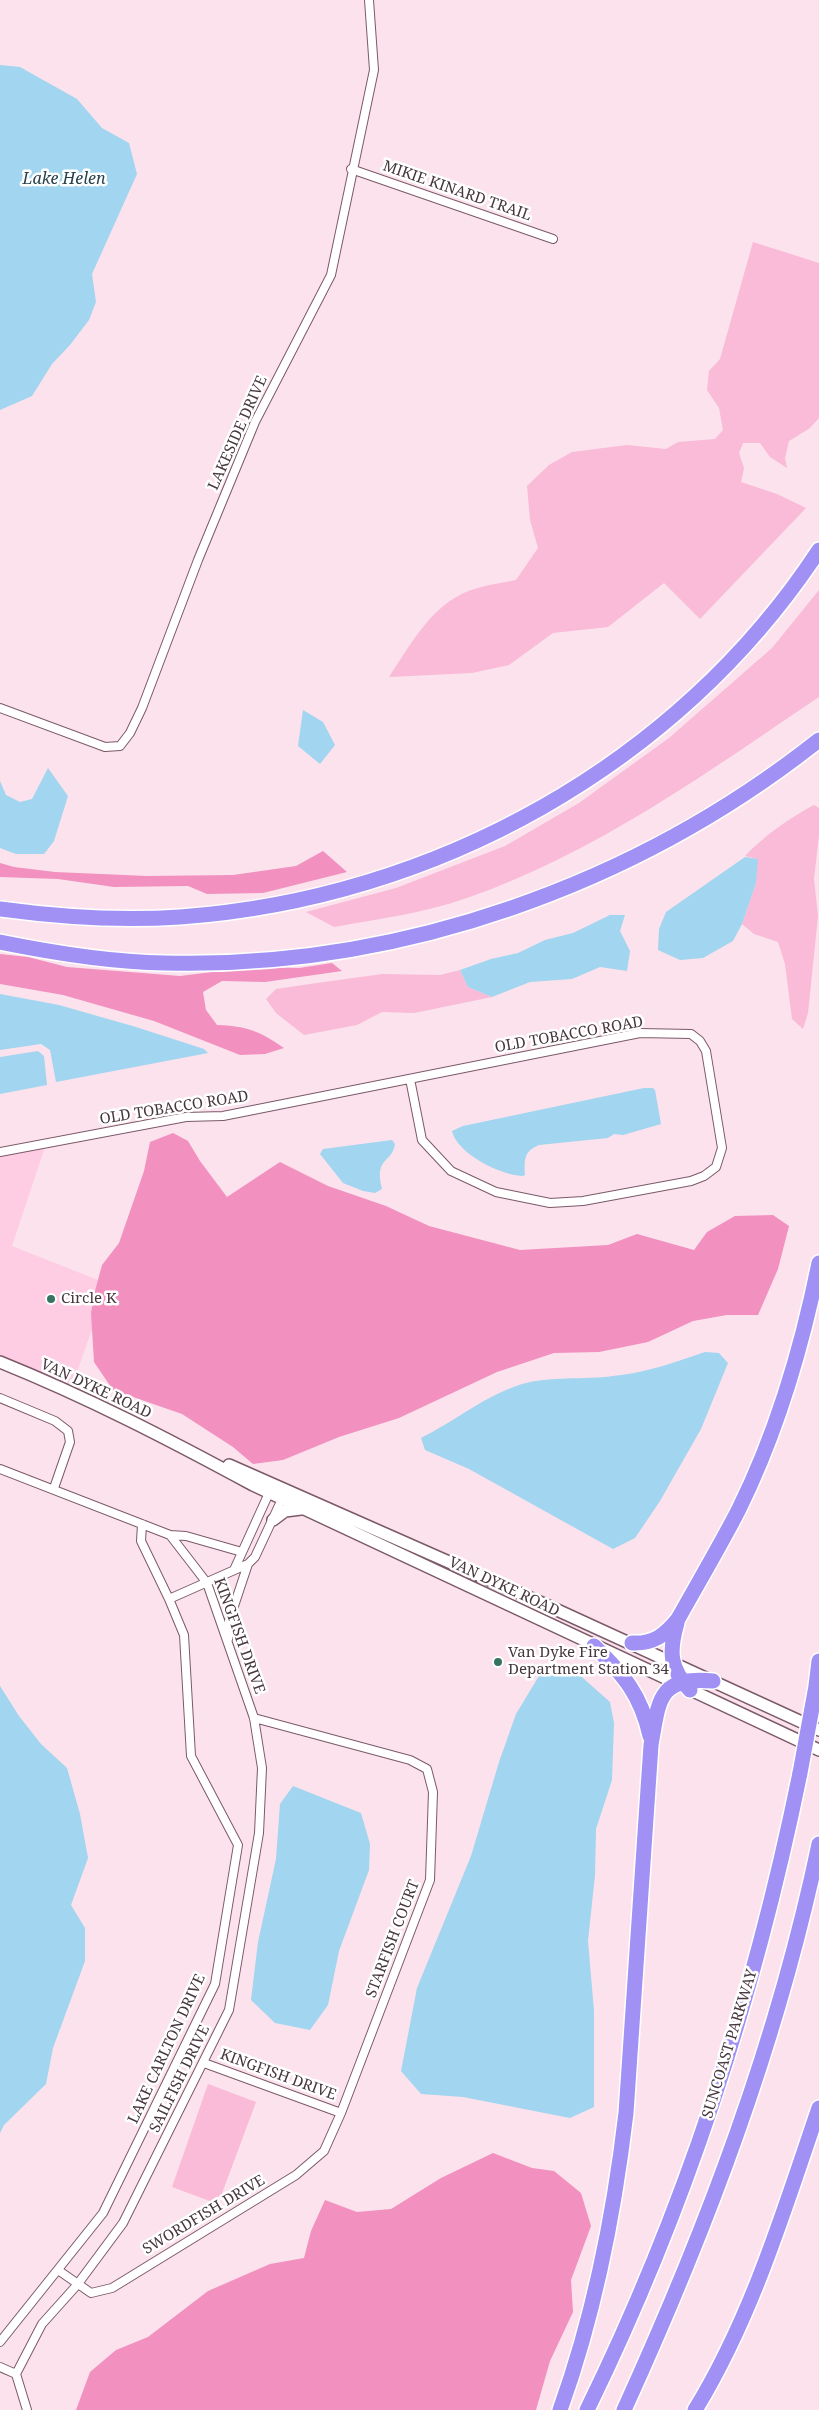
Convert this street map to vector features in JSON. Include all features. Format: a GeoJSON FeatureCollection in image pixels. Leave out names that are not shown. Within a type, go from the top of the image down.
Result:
{"type":"FeatureCollection","features":[{"type":"Feature","properties":{"kind":"highway"},"geometry":{"type":"LineString","coordinates":[[0,909],[53,915],[118,918],[178,917],[255,908],[333,893],[410,868],[480,840],[559,799],[656,729],[739,652],[783,600],[819,550]]}},
{"type":"Feature","properties":{"kind":"highway"},"geometry":{"type":"LineString","coordinates":[[0,942],[109,960],[192,964],[298,957],[420,935],[490,915],[548,895],[638,855],[730,803],[819,740]]}},
{"type":"Feature","properties":{"kind":"highway"},"geometry":{"type":"LineString","coordinates":[[632,1643],[647,1643],[656,1640],[667,1632],[678,1619],[739,1509],[756,1472],[790,1378],[803,1336],[819,1263]]}},
{"type":"Feature","properties":{"kind":"highway"},"geometry":{"type":"LineString","coordinates":[[678,1619],[671,1644],[673,1662],[683,1685]]}},
{"type":"Feature","properties":{"kind":"highway"},"geometry":{"type":"LineString","coordinates":[[594,1646],[623,1675],[635,1694],[644,1712],[651,1745]]}},
{"type":"Feature","properties":{"kind":"highway","name":"SUNCOAST PARKWAY"},"geometry":{"type":"LineString","coordinates":[[587,2410],[611,2362],[650,2270],[714,2099],[741,2016],[765,1928],[800,1773],[819,1661]]}},
{"type":"Feature","properties":{"kind":"highway"},"geometry":{"type":"LineString","coordinates":[[560,2410],[596,2294],[608,2242],[619,2171],[626,2104],[651,1745],[660,1702],[664,1695],[683,1685],[712,1681]]}},
{"type":"Feature","properties":{"kind":"highway"},"geometry":{"type":"LineString","coordinates":[[624,2410],[687,2267],[738,2132],[785,1981],[819,1844]]}},
{"type":"Feature","properties":{"kind":"highway"},"geometry":{"type":"LineString","coordinates":[[695,2410],[720,2365],[760,2275],[819,2108]]}},
{"type":"Feature","properties":{"kind":"main road","name":"VAN DYKE ROAD"},"geometry":{"type":"LineString","coordinates":[[0,1362],[44,1380],[282,1493],[632,1643],[819,1730]]}},
{"type":"Feature","properties":{"kind":"main road","name":"VAN DYKE ROAD"},"geometry":{"type":"LineString","coordinates":[[178,1445],[269,1493],[282,1493],[303,1509],[819,1750]]}},
{"type":"Feature","properties":{"kind":"main road"},"geometry":{"type":"LineString","coordinates":[[273,1520],[286,1511],[303,1509]]}},
{"type":"Feature","properties":{"kind":"street","name":"LAKESIDE DRIVE"},"geometry":{"type":"LineString","coordinates":[[0,708],[105,747],[120,746],[130,734],[142,708],[198,560],[255,422],[331,275],[351,169],[374,70],[369,0]]}},
{"type":"Feature","properties":{"kind":"street","name":"MIKIE KINARD TRAIL"},"geometry":{"type":"LineString","coordinates":[[351,169],[553,239]]}},
{"type":"Feature","properties":{"kind":"street","name":"OLD TOBACCO ROAD"},"geometry":{"type":"LineString","coordinates":[[0,1152],[186,1117],[222,1116],[640,1033],[692,1034],[700,1041],[706,1051],[722,1148],[716,1167],[704,1176],[691,1181],[583,1201],[550,1203],[532,1201],[496,1192],[451,1171],[422,1140],[410,1079]]}},
{"type":"Feature","properties":{"kind":"street"},"geometry":{"type":"LineString","coordinates":[[0,1398],[55,1421],[68,1431],[70,1442],[54,1488]]}},
{"type":"Feature","properties":{"kind":"street"},"geometry":{"type":"LineString","coordinates":[[0,1469],[54,1488],[170,1535],[186,1536],[242,1552]]}},
{"type":"Feature","properties":{"kind":"street"},"geometry":{"type":"LineString","coordinates":[[234,1570],[269,1493]]}},
{"type":"Feature","properties":{"kind":"street"},"geometry":{"type":"LineString","coordinates":[[169,1599],[248,1564],[255,1557],[273,1520],[282,1493]]}},
{"type":"Feature","properties":{"kind":"street","name":"LAKE CARLTON DRIVE"},"geometry":{"type":"LineString","coordinates":[[0,2342],[103,2213],[215,1984],[238,1845],[191,1756],[184,1635],[141,1542],[142,1524]]}},
{"type":"Feature","properties":{"kind":"street","name":"KINGFISH DRIVE"},"geometry":{"type":"LineString","coordinates":[[170,1535],[208,1583],[254,1718]]}},
{"type":"Feature","properties":{"kind":"street"},"geometry":{"type":"LineString","coordinates":[[227,1641],[230,1620],[248,1564]]}},
{"type":"Feature","properties":{"kind":"street","name":"SAILFISH DRIVE"},"geometry":{"type":"LineString","coordinates":[[16,2374],[42,2324],[77,2285],[123,2223],[229,2010],[259,1833],[262,1768],[254,1718]]}},
{"type":"Feature","properties":{"kind":"street","name":"STARFISH COURT"},"geometry":{"type":"LineString","coordinates":[[254,1718],[410,1760],[427,1769],[433,1792],[430,1880],[341,2113]]}},
{"type":"Feature","properties":{"kind":"street","name":"KINGFISH DRIVE"},"geometry":{"type":"LineString","coordinates":[[204,2063],[341,2113]]}},
{"type":"Feature","properties":{"kind":"street","name":"SWORDFISH DRIVE"},"geometry":{"type":"LineString","coordinates":[[58,2270],[77,2285],[91,2292],[112,2288],[296,2175],[324,2151],[341,2113]]}},
{"type":"Feature","properties":{"kind":"street"},"geometry":{"type":"LineString","coordinates":[[0,2367],[16,2374],[26,2410]]}},
{"type":"Feature","properties":{"kind":"shaded area"},"geometry":{"type":"Polygon","coordinates":[[[753,242],[819,263],[819,418],[810,428],[789,441],[785,458],[787,468],[770,457],[760,443],[743,443],[739,453],[744,468],[741,482],[777,494],[806,508],[700,619],[664,583],[608,627],[553,633],[509,665],[472,673],[389,677],[426,624],[449,602],[462,594],[487,585],[516,580],[538,548],[530,520],[527,486],[549,465],[572,452],[627,445],[666,449],[678,442],[715,439],[723,430],[719,408],[707,390],[709,371],[720,359],[753,242]]]}},
{"type":"Feature","properties":{"kind":"shaded area"},"geometry":{"type":"Polygon","coordinates":[[[819,590],[819,697],[649,809],[605,835],[515,880],[451,903],[401,915],[334,927],[306,912],[396,888],[505,846],[579,803],[669,738],[772,648],[819,590]]]}},
{"type":"Feature","properties":{"kind":"shaded area"},"geometry":{"type":"Polygon","coordinates":[[[814,805],[819,808],[819,835],[814,879],[818,916],[808,1013],[803,1029],[792,1019],[785,964],[778,942],[754,934],[742,924],[756,883],[757,859],[745,856],[777,828],[814,805]]]}},
{"type":"Feature","properties":{"kind":"shaded area"},"geometry":{"type":"Polygon","coordinates":[[[323,851],[347,872],[263,893],[207,894],[188,886],[114,887],[58,879],[0,877],[0,863],[14,867],[55,872],[147,876],[233,875],[296,866],[323,851]]]}},
{"type":"Feature","properties":{"kind":"shaded area"},"geometry":{"type":"Polygon","coordinates":[[[0,954],[28,957],[67,967],[180,976],[252,967],[299,968],[332,963],[342,971],[265,982],[222,981],[203,992],[206,1010],[217,1025],[252,1030],[284,1048],[265,1054],[240,1055],[154,1021],[63,995],[0,984],[0,954]]]}},
{"type":"Feature","properties":{"kind":"shaded area"},"geometry":{"type":"Polygon","coordinates":[[[460,970],[468,987],[492,997],[414,1013],[382,1012],[357,1025],[304,1035],[276,1013],[266,999],[276,989],[382,974],[440,975],[460,970]]]}},
{"type":"Feature","properties":{"kind":"shaded area"},"geometry":{"type":"Polygon","coordinates":[[[173,1133],[188,1141],[200,1161],[227,1197],[280,1162],[328,1186],[386,1206],[429,1226],[520,1250],[608,1245],[637,1234],[694,1250],[707,1232],[735,1216],[773,1215],[789,1226],[778,1269],[758,1315],[727,1315],[693,1321],[648,1342],[599,1352],[554,1353],[497,1372],[399,1418],[339,1437],[283,1460],[253,1464],[233,1447],[182,1414],[113,1390],[94,1362],[91,1313],[102,1265],[119,1243],[144,1171],[150,1142],[173,1133]]]}},
{"type":"Feature","properties":{"kind":"shaded area"},"geometry":{"type":"Polygon","coordinates":[[[46,1144],[12,1246],[108,1284],[72,1386],[0,1356],[0,1155],[46,1144]]]}},
{"type":"Feature","properties":{"kind":"shaded area"},"geometry":{"type":"Polygon","coordinates":[[[208,2084],[256,2102],[218,2204],[172,2187],[208,2084]]]}},
{"type":"Feature","properties":{"kind":"shaded area"},"geometry":{"type":"Polygon","coordinates":[[[493,2153],[532,2168],[554,2171],[581,2193],[591,2226],[571,2280],[573,2312],[550,2361],[536,2410],[76,2410],[90,2372],[116,2350],[148,2337],[208,2291],[270,2264],[304,2258],[311,2231],[325,2200],[357,2212],[391,2209],[441,2178],[493,2153]]]}},
{"type":"Feature","properties":{"kind":"water","name":"Lake Helen"},"geometry":{"type":"Polygon","coordinates":[[[0,65],[20,67],[77,99],[102,128],[129,143],[137,174],[92,274],[96,302],[89,320],[70,345],[52,364],[32,396],[0,410],[0,65]]]}},
{"type":"Feature","properties":{"kind":"water"},"geometry":{"type":"Polygon","coordinates":[[[303,710],[323,722],[335,745],[320,764],[298,746],[303,710]]]}},
{"type":"Feature","properties":{"kind":"water"},"geometry":{"type":"Polygon","coordinates":[[[48,768],[68,796],[54,841],[44,854],[16,854],[0,848],[0,781],[6,795],[20,802],[32,799],[48,768]]]}},
{"type":"Feature","properties":{"kind":"water"},"geometry":{"type":"Polygon","coordinates":[[[745,857],[758,859],[756,883],[742,924],[733,941],[703,958],[680,960],[658,950],[659,929],[666,912],[745,857]]]}},
{"type":"Feature","properties":{"kind":"water"},"geometry":{"type":"Polygon","coordinates":[[[610,915],[625,915],[620,931],[630,951],[627,971],[600,967],[572,979],[530,982],[492,997],[468,987],[460,970],[491,959],[518,953],[545,940],[573,933],[610,915]]]}},
{"type":"Feature","properties":{"kind":"water"},"geometry":{"type":"Polygon","coordinates":[[[0,994],[59,1005],[136,1027],[204,1049],[208,1053],[56,1082],[50,1050],[41,1044],[0,1050],[0,994]]]}},
{"type":"Feature","properties":{"kind":"water"},"geometry":{"type":"Polygon","coordinates":[[[38,1051],[44,1056],[47,1085],[0,1094],[0,1057],[38,1051]]]}},
{"type":"Feature","properties":{"kind":"water"},"geometry":{"type":"Polygon","coordinates":[[[644,1088],[653,1088],[655,1090],[661,1124],[623,1135],[614,1134],[608,1138],[539,1145],[528,1153],[525,1160],[525,1175],[522,1176],[503,1172],[481,1162],[462,1148],[452,1131],[463,1126],[644,1088]]]}},
{"type":"Feature","properties":{"kind":"water"},"geometry":{"type":"Polygon","coordinates":[[[392,1140],[395,1144],[393,1150],[380,1171],[382,1189],[375,1193],[363,1191],[343,1183],[320,1154],[323,1149],[392,1140]]]}},
{"type":"Feature","properties":{"kind":"water"},"geometry":{"type":"Polygon","coordinates":[[[705,1352],[719,1353],[728,1363],[701,1429],[660,1501],[635,1538],[613,1549],[469,1469],[425,1450],[421,1438],[495,1395],[522,1384],[555,1379],[625,1375],[660,1367],[705,1352]]]}},
{"type":"Feature","properties":{"kind":"water"},"geometry":{"type":"Polygon","coordinates":[[[542,1671],[575,1671],[610,1702],[614,1723],[612,1780],[596,1829],[595,1875],[588,1941],[594,2011],[594,2107],[570,2118],[463,2097],[421,2094],[401,2071],[417,1988],[471,1856],[499,1762],[516,1714],[542,1671]]]}},
{"type":"Feature","properties":{"kind":"water"},"geometry":{"type":"Polygon","coordinates":[[[0,1686],[19,1716],[41,1744],[67,1768],[80,1814],[88,1858],[71,1905],[85,1928],[85,1961],[53,2048],[46,2084],[4,2125],[0,2133],[0,1686]]]}},
{"type":"Feature","properties":{"kind":"water"},"geometry":{"type":"Polygon","coordinates":[[[293,1786],[361,1813],[370,1844],[369,1870],[339,1951],[328,2005],[310,2030],[275,2023],[251,2000],[258,1942],[276,1859],[280,1804],[293,1786]]]}},
{"type":"Feature","properties":{"kind":"place","name":"Circle K"},"geometry":{"type":"Point","coordinates":[51,1299]}},
{"type":"Feature","properties":{"kind":"place","name":"Van Dyke Fire Department Station 34"},"geometry":{"type":"Point","coordinates":[498,1662]}}]}
